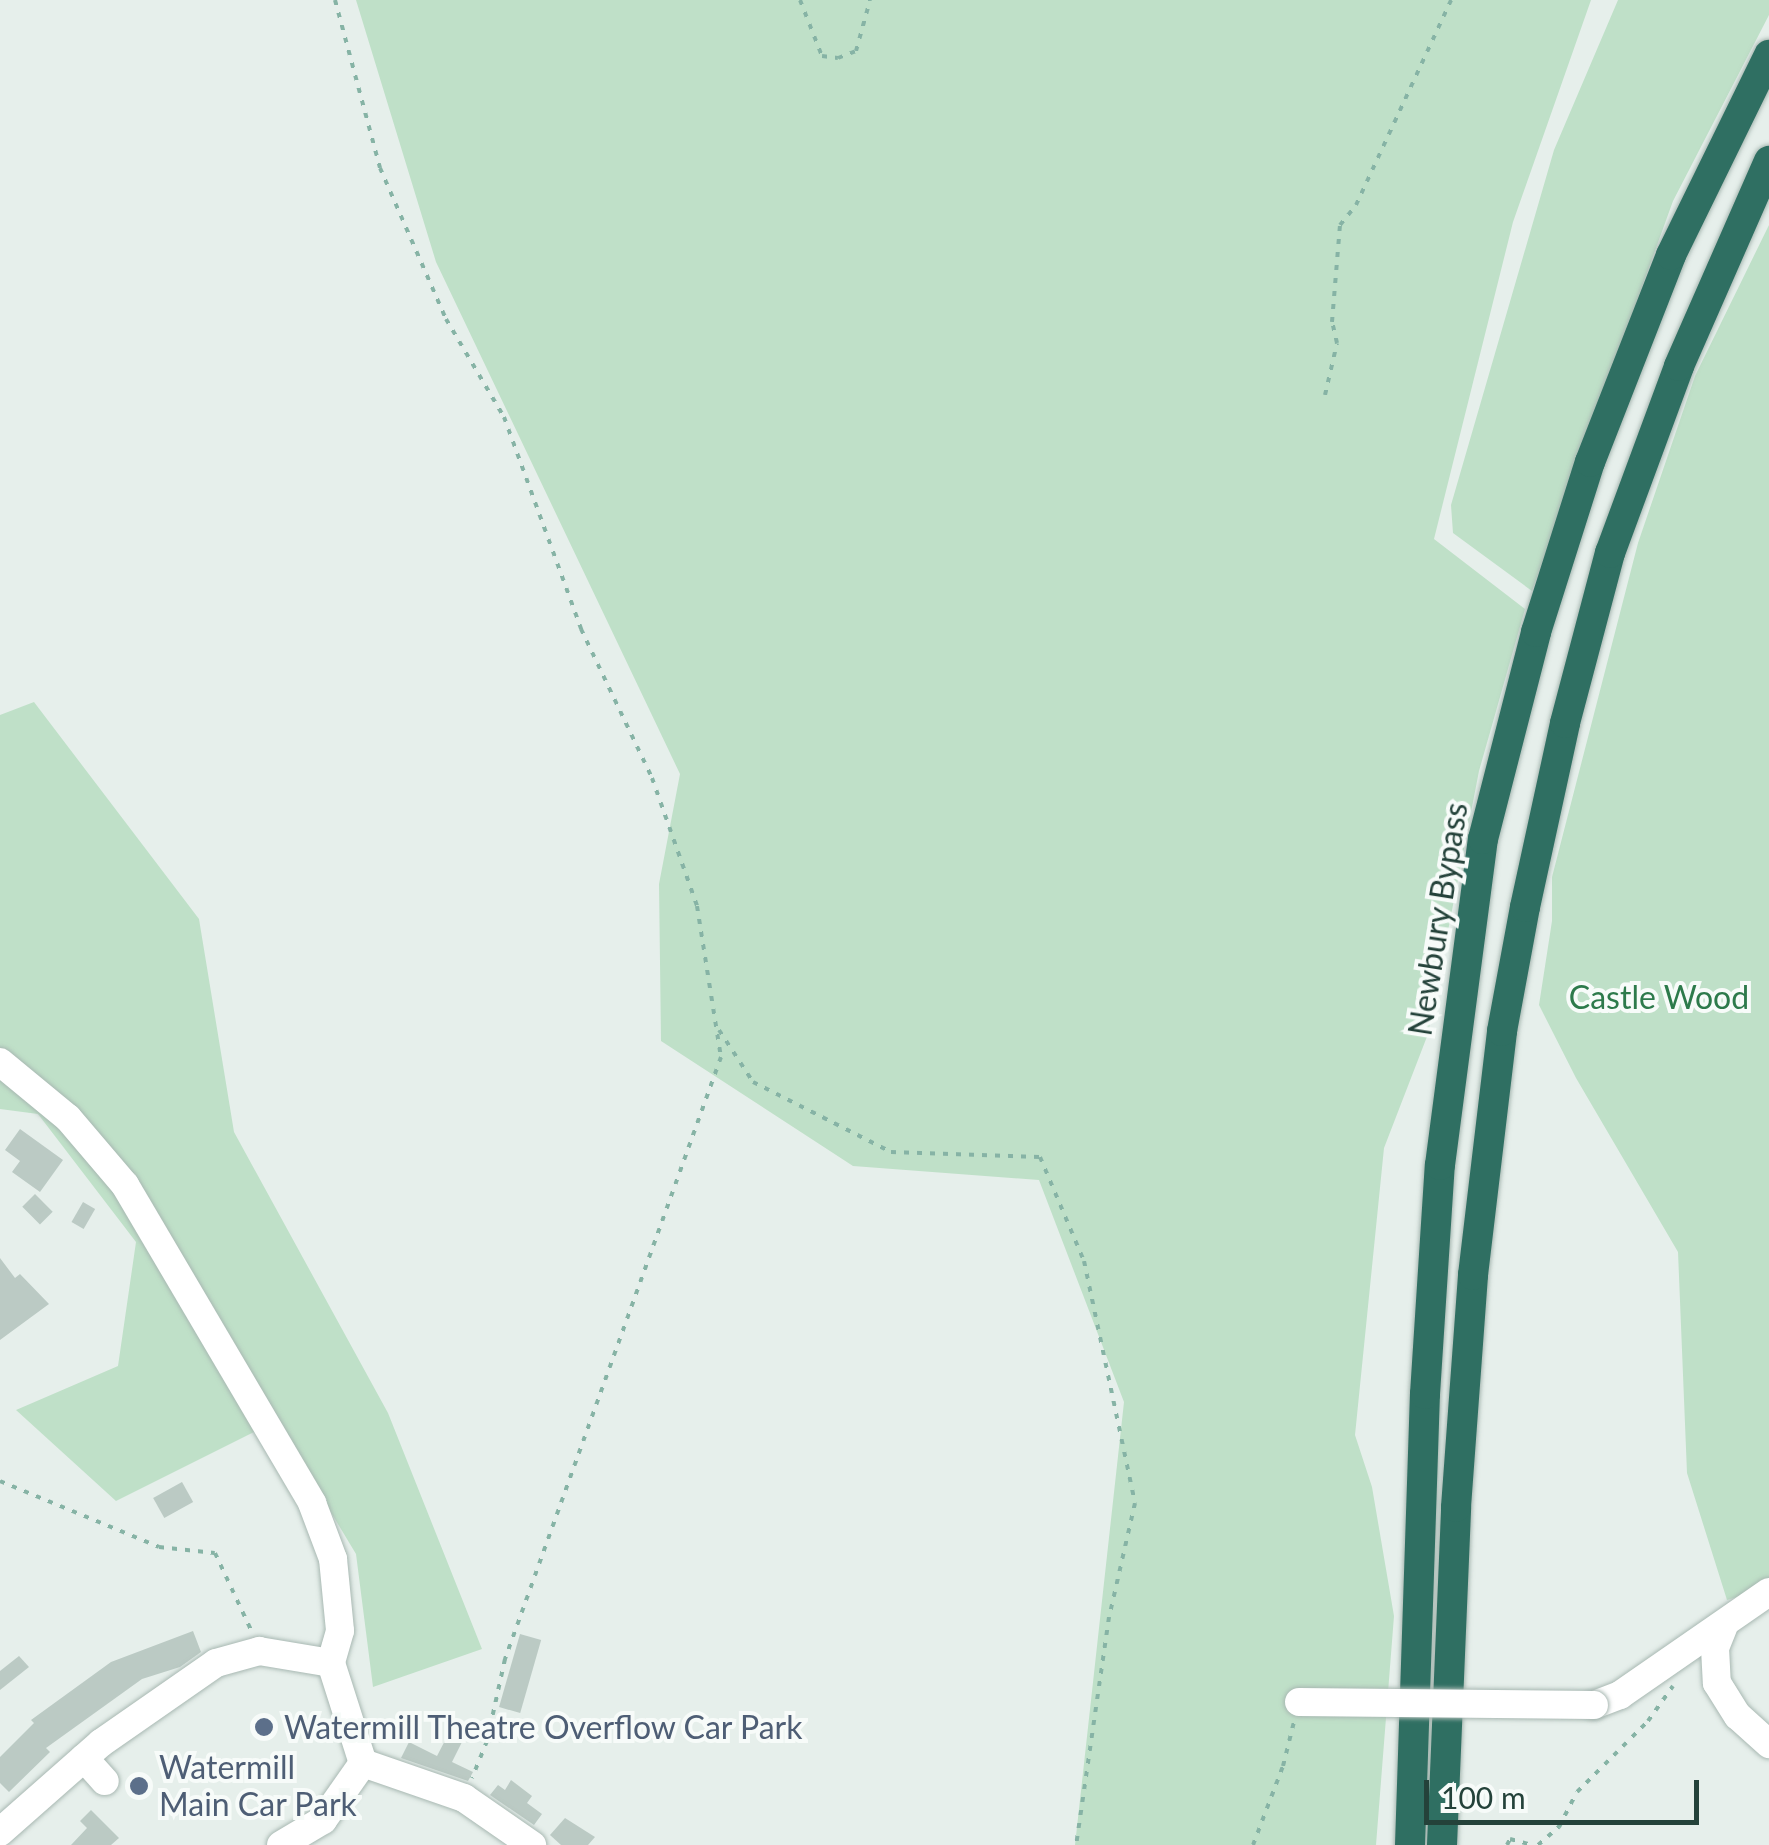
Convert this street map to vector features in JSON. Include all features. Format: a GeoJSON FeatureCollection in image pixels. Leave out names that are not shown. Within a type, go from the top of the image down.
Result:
{"type":"FeatureCollection","features":[{"type":"Feature","properties":{"kind":"highway","name":"Newbury Bypass"},"geometry":{"type":"LineString","coordinates":[[1410,1845],[1426,1376],[1440,1166],[1483,839],[1536,632],[1590,462],[1670,256],[1769,54]]}},
{"type":"Feature","properties":{"kind":"highway"},"geometry":{"type":"LineString","coordinates":[[1442,1845],[1458,1469],[1473,1275],[1502,1031],[1524,908],[1565,722],[1610,552],[1679,366],[1769,162]]}},
{"type":"Feature","properties":{"kind":"street"},"geometry":{"type":"LineString","coordinates":[[0,1062],[68,1118],[125,1185],[312,1503],[333,1559],[340,1631],[331,1664],[363,1763]]}},
{"type":"Feature","properties":{"kind":"street"},"geometry":{"type":"LineString","coordinates":[[1299,1702],[1594,1705],[1620,1694],[1723,1628],[1769,1592]]}},
{"type":"Feature","properties":{"kind":"street"},"geometry":{"type":"LineString","coordinates":[[1723,1628],[1715,1648],[1717,1682],[1738,1716],[1769,1744]]}},
{"type":"Feature","properties":{"kind":"street"},"geometry":{"type":"LineString","coordinates":[[0,1832],[84,1758],[216,1663],[260,1651],[331,1664]]}},
{"type":"Feature","properties":{"kind":"street"},"geometry":{"type":"LineString","coordinates":[[84,1758],[105,1781]]}},
{"type":"Feature","properties":{"kind":"street"},"geometry":{"type":"LineString","coordinates":[[363,1763],[464,1798],[532,1845]]}},
{"type":"Feature","properties":{"kind":"street"},"geometry":{"type":"LineString","coordinates":[[281,1845],[323,1820],[363,1763]]}},
{"type":"Feature","properties":{"kind":"path"},"geometry":{"type":"LineString","coordinates":[[335,0],[380,168],[446,319],[504,416],[581,629],[652,778],[697,906],[721,1058],[504,1660],[487,1742],[464,1798]]}},
{"type":"Feature","properties":{"kind":"path"},"geometry":{"type":"LineString","coordinates":[[800,0],[822,56],[838,58],[856,51],[870,0]]}},
{"type":"Feature","properties":{"kind":"path"},"geometry":{"type":"LineString","coordinates":[[1324,394],[1337,343],[1332,322],[1340,224],[1364,189],[1450,0]]}},
{"type":"Feature","properties":{"kind":"path"},"geometry":{"type":"LineString","coordinates":[[716,1026],[753,1082],[891,1152],[1040,1157],[1084,1260],[1135,1503],[1109,1616],[1076,1845]]}},
{"type":"Feature","properties":{"kind":"path"},"geometry":{"type":"LineString","coordinates":[[0,1480],[159,1547],[216,1553],[260,1651]]}},
{"type":"Feature","properties":{"kind":"path"},"geometry":{"type":"LineString","coordinates":[[1507,1845],[1510,1840],[1536,1845],[1559,1826],[1578,1792],[1648,1721],[1678,1679]]}},
{"type":"Feature","properties":{"kind":"path"},"geometry":{"type":"LineString","coordinates":[[1253,1845],[1283,1766],[1299,1702]]}},
{"type":"Feature","properties":{"kind":"green space"},"geometry":{"type":"Polygon","coordinates":[[[356,0],[1591,0],[1513,222],[1434,539],[1525,609],[1479,771],[1428,1034],[1384,1148],[1355,1435],[1372,1487],[1394,1616],[1376,1845],[1075,1845],[1124,1402],[1039,1180],[853,1166],[661,1041],[659,884],[680,774],[436,262],[356,0]]]}},
{"type":"Feature","properties":{"kind":"green space"},"geometry":{"type":"Polygon","coordinates":[[[1618,0],[1769,0],[1769,15],[1673,201],[1532,591],[1453,533],[1451,505],[1554,150],[1618,0]]]}},
{"type":"Feature","properties":{"kind":"green space","name":"Castle Wood"},"geometry":{"type":"Polygon","coordinates":[[[1769,225],[1769,1587],[1727,1600],[1687,1473],[1678,1252],[1576,1078],[1539,1005],[1552,921],[1552,877],[1638,543],[1695,376],[1769,225]]]}},
{"type":"Feature","properties":{"kind":"green space"},"geometry":{"type":"Polygon","coordinates":[[[34,702],[199,919],[234,1132],[388,1413],[482,1649],[373,1687],[356,1554],[276,1421],[116,1501],[16,1410],[118,1366],[136,1242],[38,1114],[0,1109],[0,715],[34,702]]]}},
{"type":"Feature","properties":{"kind":"building"},"geometry":{"type":"Polygon","coordinates":[[[20,1129],[63,1160],[40,1192],[12,1172],[20,1161],[5,1150],[20,1129]]]}},
{"type":"Feature","properties":{"kind":"building"},"geometry":{"type":"Polygon","coordinates":[[[35,1194],[53,1212],[40,1224],[22,1207],[35,1194]]]}},
{"type":"Feature","properties":{"kind":"building"},"geometry":{"type":"Polygon","coordinates":[[[83,1202],[95,1209],[84,1229],[72,1222],[83,1202]]]}},
{"type":"Feature","properties":{"kind":"building"},"geometry":{"type":"Polygon","coordinates":[[[0,1258],[15,1278],[20,1274],[49,1304],[0,1340],[0,1258]]]}},
{"type":"Feature","properties":{"kind":"building"},"geometry":{"type":"Polygon","coordinates":[[[182,1482],[193,1502],[164,1518],[153,1498],[182,1482]]]}},
{"type":"Feature","properties":{"kind":"building"},"geometry":{"type":"Polygon","coordinates":[[[193,1631],[201,1652],[180,1667],[142,1679],[46,1748],[50,1752],[9,1792],[0,1783],[0,1757],[34,1723],[31,1720],[111,1662],[193,1631]]]}},
{"type":"Feature","properties":{"kind":"building"},"geometry":{"type":"Polygon","coordinates":[[[520,1634],[541,1640],[520,1713],[499,1707],[520,1634]]]}},
{"type":"Feature","properties":{"kind":"building"},"geometry":{"type":"Polygon","coordinates":[[[19,1656],[29,1667],[0,1690],[0,1671],[19,1656]]]}},
{"type":"Feature","properties":{"kind":"building"},"geometry":{"type":"Polygon","coordinates":[[[452,1727],[466,1734],[452,1762],[473,1772],[468,1781],[401,1758],[409,1742],[437,1756],[452,1727]]]}},
{"type":"Feature","properties":{"kind":"building"},"geometry":{"type":"Polygon","coordinates":[[[511,1780],[532,1796],[527,1803],[542,1814],[534,1825],[490,1795],[498,1785],[505,1790],[511,1780]]]}},
{"type":"Feature","properties":{"kind":"building"},"geometry":{"type":"Polygon","coordinates":[[[91,1810],[119,1838],[111,1845],[71,1845],[87,1828],[80,1821],[91,1810]]]}},
{"type":"Feature","properties":{"kind":"building"},"geometry":{"type":"Polygon","coordinates":[[[565,1818],[595,1837],[588,1845],[561,1845],[550,1835],[565,1818]]]}},
{"type":"Feature","properties":{"kind":"place","name":"Watermill Theatre Overflow Car Park"},"geometry":{"type":"Point","coordinates":[264,1727]}},
{"type":"Feature","properties":{"kind":"place","name":"Watermill Main Car Park"},"geometry":{"type":"Point","coordinates":[139,1786]}}]}
